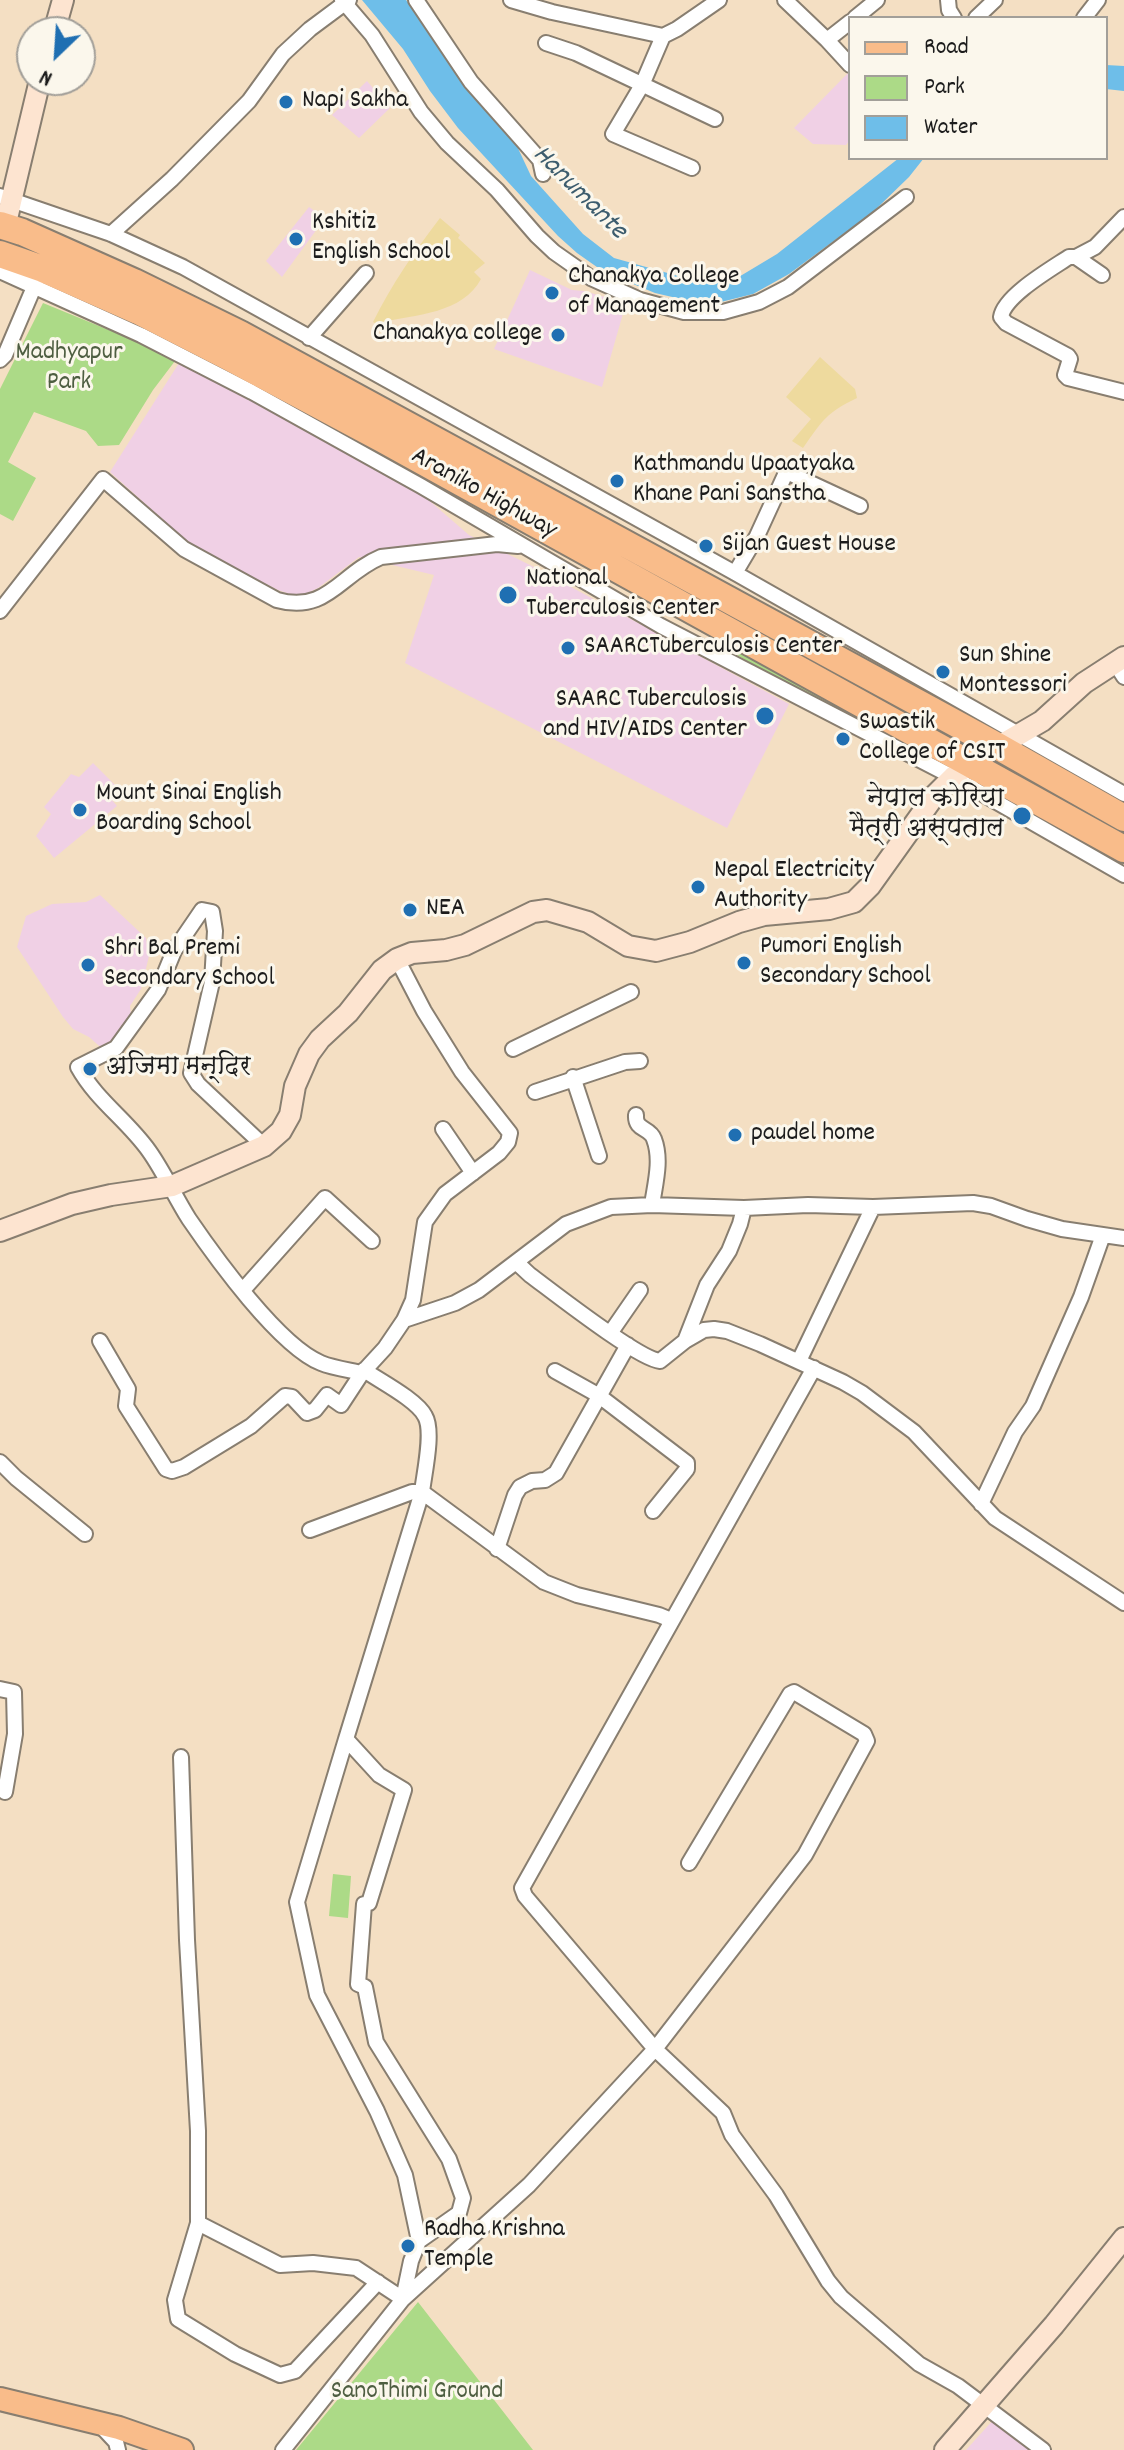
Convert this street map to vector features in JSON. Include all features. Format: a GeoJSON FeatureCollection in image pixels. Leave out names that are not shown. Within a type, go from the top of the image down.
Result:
{"type":"FeatureCollection","features":[{"type":"Feature","properties":{"kind":"highway","name":"Araniko Highway"},"geometry":{"type":"LineString","coordinates":[[2,232],[22,232],[240,334],[1009,741],[1124,818]]}},
{"type":"Feature","properties":{"kind":"highway","name":"Araniko Highway"},"geometry":{"type":"LineString","coordinates":[[0,254],[38,278],[138,311],[369,432],[961,770],[1124,849]]}},
{"type":"Feature","properties":{"kind":"main road"},"geometry":{"type":"LineString","coordinates":[[2,232],[6,198],[35,96]]}},
{"type":"Feature","properties":{"kind":"main road"},"geometry":{"type":"LineString","coordinates":[[0,1231],[72,1204],[172,1186],[264,1146],[281,1131],[290,1115],[295,1086],[309,1054],[320,1039],[348,1013],[382,970],[412,953],[465,945],[533,912],[547,910],[588,922],[628,946],[656,951],[764,915],[829,909],[854,902],[870,886],[935,795],[961,770],[1042,721],[1084,683],[1121,666]]}},
{"type":"Feature","properties":{"kind":"main road"},"geometry":{"type":"LineString","coordinates":[[945,2450],[1054,2325],[1124,2238]]}},
{"type":"Feature","properties":{"kind":"main road"},"geometry":{"type":"LineString","coordinates":[[0,2399],[97,2422],[182,2450]]}},
{"type":"Feature","properties":{"kind":"street"},"geometry":{"type":"LineString","coordinates":[[416,0],[471,82],[540,160],[543,174]]}},
{"type":"Feature","properties":{"kind":"street"},"geometry":{"type":"LineString","coordinates":[[511,0],[663,36]]}},
{"type":"Feature","properties":{"kind":"street"},"geometry":{"type":"LineString","coordinates":[[692,168],[613,134],[642,85],[663,36],[719,0]]}},
{"type":"Feature","properties":{"kind":"street"},"geometry":{"type":"LineString","coordinates":[[785,0],[848,63]]}},
{"type":"Feature","properties":{"kind":"street"},"geometry":{"type":"LineString","coordinates":[[857,16],[877,0]]}},
{"type":"Feature","properties":{"kind":"street"},"geometry":{"type":"LineString","coordinates":[[978,16],[995,0]]}},
{"type":"Feature","properties":{"kind":"street"},"geometry":{"type":"LineString","coordinates":[[1086,16],[1098,0]]}},
{"type":"Feature","properties":{"kind":"street"},"geometry":{"type":"LineString","coordinates":[[111,234],[172,179],[249,101],[283,54],[345,1],[372,35],[438,133],[497,190],[537,236],[562,259],[591,278],[640,300],[684,312],[723,312],[759,302],[788,287],[906,197]]}},
{"type":"Feature","properties":{"kind":"street"},"geometry":{"type":"LineString","coordinates":[[827,40],[848,23]]}},
{"type":"Feature","properties":{"kind":"street"},"geometry":{"type":"LineString","coordinates":[[546,43],[576,53],[715,119]]}},
{"type":"Feature","properties":{"kind":"street"},"geometry":{"type":"LineString","coordinates":[[6,198],[111,234],[183,267],[735,573],[1009,741],[1124,794]]}},
{"type":"Feature","properties":{"kind":"street"},"geometry":{"type":"LineString","coordinates":[[1124,217],[1095,247],[1076,257],[1069,257],[1016,295],[1006,304],[1001,317],[1006,323],[1068,356],[1070,359],[1065,375],[1068,378],[1124,392]]}},
{"type":"Feature","properties":{"kind":"street"},"geometry":{"type":"LineString","coordinates":[[1076,257],[1102,275]]}},
{"type":"Feature","properties":{"kind":"street"},"geometry":{"type":"LineString","coordinates":[[0,271],[38,278],[421,486],[661,626],[961,770],[1124,875]]}},
{"type":"Feature","properties":{"kind":"street"},"geometry":{"type":"LineString","coordinates":[[309,338],[366,273]]}},
{"type":"Feature","properties":{"kind":"street"},"geometry":{"type":"LineString","coordinates":[[0,360],[5,355],[38,278]]}},
{"type":"Feature","properties":{"kind":"street"},"geometry":{"type":"LineString","coordinates":[[735,573],[757,536],[785,475],[789,473],[860,506]]}},
{"type":"Feature","properties":{"kind":"street"},"geometry":{"type":"LineString","coordinates":[[0,611],[103,479],[184,549],[277,600],[292,604],[313,602],[324,597],[365,564],[381,557],[497,544],[523,546]]}},
{"type":"Feature","properties":{"kind":"street"},"geometry":{"type":"LineString","coordinates":[[264,1146],[198,1084],[191,1073],[212,982],[215,931],[212,912],[202,910],[174,951],[158,990],[116,1048],[78,1067],[95,1094],[130,1126],[172,1186],[188,1217],[267,1319],[320,1363],[363,1372],[412,1403],[425,1415],[429,1429],[422,1492],[297,1902],[317,1995],[377,2111],[405,2175],[419,2241]]}},
{"type":"Feature","properties":{"kind":"street"},"geometry":{"type":"LineString","coordinates":[[100,1341],[128,1389],[126,1406],[166,1469],[172,1471],[184,1467],[251,1426],[285,1396],[292,1397],[307,1413],[315,1410],[327,1395],[341,1405],[404,1320],[413,1300],[425,1222],[445,1194],[499,1153],[508,1142],[510,1133],[462,1072],[424,1011],[397,959]]}},
{"type":"Feature","properties":{"kind":"street"},"geometry":{"type":"LineString","coordinates":[[513,1049],[631,992]]}},
{"type":"Feature","properties":{"kind":"street"},"geometry":{"type":"LineString","coordinates":[[535,1092],[573,1077],[625,1062],[640,1061]]}},
{"type":"Feature","properties":{"kind":"street"},"geometry":{"type":"LineString","coordinates":[[573,1077],[599,1156]]}},
{"type":"Feature","properties":{"kind":"street"},"geometry":{"type":"LineString","coordinates":[[636,1115],[638,1126],[651,1133],[655,1141],[658,1161],[652,1205]]}},
{"type":"Feature","properties":{"kind":"street"},"geometry":{"type":"LineString","coordinates":[[443,1129],[473,1173]]}},
{"type":"Feature","properties":{"kind":"street"},"geometry":{"type":"LineString","coordinates":[[243,1290],[325,1198],[372,1241]]}},
{"type":"Feature","properties":{"kind":"street"},"geometry":{"type":"LineString","coordinates":[[404,1320],[455,1303],[479,1290],[566,1224],[611,1207],[873,1207],[973,1203],[1062,1229],[1124,1238]]}},
{"type":"Feature","properties":{"kind":"street"},"geometry":{"type":"LineString","coordinates":[[799,1361],[873,1207]]}},
{"type":"Feature","properties":{"kind":"street"},"geometry":{"type":"LineString","coordinates":[[685,1341],[707,1285],[729,1251],[744,1208]]}},
{"type":"Feature","properties":{"kind":"street"},"geometry":{"type":"LineString","coordinates":[[981,1504],[1015,1432],[1033,1406],[1081,1297],[1103,1235]]}},
{"type":"Feature","properties":{"kind":"street"},"geometry":{"type":"LineString","coordinates":[[516,1262],[530,1275],[653,1360],[660,1361],[704,1330],[727,1331],[799,1361],[862,1393],[914,1432],[995,1518],[1124,1603]]}},
{"type":"Feature","properties":{"kind":"street"},"geometry":{"type":"LineString","coordinates":[[611,1332],[640,1290]]}},
{"type":"Feature","properties":{"kind":"street"},"geometry":{"type":"LineString","coordinates":[[497,1549],[520,1487],[532,1481],[545,1480],[556,1473],[628,1345]]}},
{"type":"Feature","properties":{"kind":"street"},"geometry":{"type":"LineString","coordinates":[[814,1368],[522,1888],[525,1896],[655,2049],[723,2113],[732,2135],[776,2195],[841,2297],[919,2364],[958,2386],[1043,2450]]}},
{"type":"Feature","properties":{"kind":"street"},"geometry":{"type":"LineString","coordinates":[[555,1371],[598,1395],[687,1463],[687,1469],[653,1511]]}},
{"type":"Feature","properties":{"kind":"street"},"geometry":{"type":"LineString","coordinates":[[0,1462],[85,1534]]}},
{"type":"Feature","properties":{"kind":"street"},"geometry":{"type":"LineString","coordinates":[[310,1530],[412,1492],[422,1492],[544,1582],[577,1595],[671,1620]]}},
{"type":"Feature","properties":{"kind":"street"},"geometry":{"type":"LineString","coordinates":[[0,1689],[14,1692],[15,1734],[5,1792]]}},
{"type":"Feature","properties":{"kind":"street"},"geometry":{"type":"LineString","coordinates":[[283,2450],[403,2299],[529,2185],[655,2049],[805,1855],[867,1741],[864,1734],[794,1692],[790,1694],[689,1863]]}},
{"type":"Feature","properties":{"kind":"street"},"geometry":{"type":"LineString","coordinates":[[346,1739],[379,1775],[404,1790],[369,1903],[364,1904],[358,1984],[365,1987],[376,2042],[449,2159],[463,2198],[459,2213],[419,2241],[403,2299]]}},
{"type":"Feature","properties":{"kind":"street"},"geometry":{"type":"LineString","coordinates":[[181,1757],[198,2131],[198,2223],[175,2300],[178,2319],[235,2354],[280,2375],[295,2371],[378,2282]]}},
{"type":"Feature","properties":{"kind":"street"},"geometry":{"type":"LineString","coordinates":[[198,2223],[280,2265],[313,2263],[356,2268],[403,2299]]}},
{"type":"Feature","properties":{"kind":"street"},"geometry":{"type":"LineString","coordinates":[[97,2422],[116,2442],[118,2450]]}},
{"type":"Feature","properties":{"kind":"street"},"geometry":{"type":"LineString","coordinates":[[124,2450],[149,2437]]}},
{"type":"Feature","properties":{"kind":"shaded area"},"geometry":{"type":"Polygon","coordinates":[[[848,73],[846,145],[813,144],[794,128],[848,73]]]}},
{"type":"Feature","properties":{"kind":"shaded area"},"geometry":{"type":"Polygon","coordinates":[[[367,81],[390,108],[359,138],[332,115],[367,81]]]}},
{"type":"Feature","properties":{"kind":"shaded area","name":"Kshitiz English School"},"geometry":{"type":"Polygon","coordinates":[[[309,207],[325,218],[282,277],[266,261],[309,207]]]}},
{"type":"Feature","properties":{"kind":"shaded area","name":"Chanakya college"},"geometry":{"type":"Polygon","coordinates":[[[530,270],[572,290],[626,303],[602,387],[494,349],[530,270]]]}},
{"type":"Feature","properties":{"kind":"shaded area","name":"National Tuberculosis Center"},"geometry":{"type":"Polygon","coordinates":[[[179,363],[282,413],[403,478],[469,535],[789,704],[727,828],[405,663],[434,575],[359,557],[318,588],[299,597],[278,590],[193,547],[110,472],[179,363]]]}},
{"type":"Feature","properties":{"kind":"shaded area","name":"Mount Sinai English Boarding School"},"geometry":{"type":"Polygon","coordinates":[[[93,763],[120,790],[111,799],[117,806],[54,858],[36,836],[51,814],[44,807],[71,774],[79,777],[93,763]]]}},
{"type":"Feature","properties":{"kind":"shaded area","name":"Shri Bal Premi Secondary School"},"geometry":{"type":"Polygon","coordinates":[[[100,895],[146,938],[149,956],[141,989],[130,1006],[131,1015],[105,1051],[89,1037],[73,1029],[17,947],[26,916],[52,904],[86,902],[100,895]]]}},
{"type":"Feature","properties":{"kind":"shaded area"},"geometry":{"type":"Polygon","coordinates":[[[995,2418],[1033,2450],[966,2450],[995,2418]]]}},
{"type":"Feature","properties":{"kind":"green space","name":"Madhyapur Park"},"geometry":{"type":"Polygon","coordinates":[[[43,303],[175,361],[119,445],[98,446],[86,431],[34,412],[8,462],[36,478],[13,521],[0,514],[0,389],[43,303]]]}},
{"type":"Feature","properties":{"kind":"green space"},"geometry":{"type":"Polygon","coordinates":[[[726,641],[935,756],[934,761],[814,699],[723,647],[726,641]]]}},
{"type":"Feature","properties":{"kind":"green space"},"geometry":{"type":"Polygon","coordinates":[[[333,1874],[351,1876],[348,1918],[329,1916],[333,1874]]]}},
{"type":"Feature","properties":{"kind":"green space","name":"SanoThimi Ground"},"geometry":{"type":"Polygon","coordinates":[[[418,2302],[533,2450],[296,2450],[418,2302]]]}},
{"type":"Feature","properties":{"kind":"sand"},"geometry":{"type":"Polygon","coordinates":[[[440,218],[485,263],[474,272],[481,279],[463,299],[451,306],[382,322],[380,326],[373,322],[404,268],[440,218]]]}},
{"type":"Feature","properties":{"kind":"sand"},"geometry":{"type":"Polygon","coordinates":[[[820,357],[855,389],[857,398],[826,418],[803,448],[792,441],[811,419],[786,397],[820,357]]]}},
{"type":"Feature","properties":{"kind":"water"},"geometry":{"type":"Polygon","coordinates":[[[362,0],[406,0],[471,94],[516,144],[531,176],[583,234],[614,258],[689,279],[726,280],[742,275],[777,254],[896,160],[922,160],[873,212],[789,274],[753,294],[717,303],[694,302],[655,293],[604,272],[577,253],[458,128],[403,49],[362,0]]]}},
{"type":"Feature","properties":{"kind":"water"},"geometry":{"type":"Polygon","coordinates":[[[1108,65],[1124,66],[1124,91],[1108,89],[1108,65]]]}},
{"type":"Feature","properties":{"kind":"place","name":"Napi Sakha"},"geometry":{"type":"Point","coordinates":[286,102]}},
{"type":"Feature","properties":{"kind":"place","name":"Kshitiz English School"},"geometry":{"type":"Point","coordinates":[296,239]}},
{"type":"Feature","properties":{"kind":"place","name":"Chanakya College of Management"},"geometry":{"type":"Point","coordinates":[552,293]}},
{"type":"Feature","properties":{"kind":"place","name":"Chanakya college"},"geometry":{"type":"Point","coordinates":[558,335]}},
{"type":"Feature","properties":{"kind":"place","name":"Kathmandu Upaatyaka Khane Pani Sanstha"},"geometry":{"type":"Point","coordinates":[617,481]}},
{"type":"Feature","properties":{"kind":"place","name":"Sijan Guest House"},"geometry":{"type":"Point","coordinates":[706,546]}},
{"type":"Feature","properties":{"kind":"place","name":"National Tuberculosis Center"},"geometry":{"type":"Point","coordinates":[508,595]}},
{"type":"Feature","properties":{"kind":"place","name":"SAARCTuberculosis Center"},"geometry":{"type":"Point","coordinates":[568,648]}},
{"type":"Feature","properties":{"kind":"place","name":"Sun Shine Montessori"},"geometry":{"type":"Point","coordinates":[943,672]}},
{"type":"Feature","properties":{"kind":"place","name":"SAARC Tuberculosis and HIV/AIDS Center"},"geometry":{"type":"Point","coordinates":[765,716]}},
{"type":"Feature","properties":{"kind":"place","name":"Swastik College of CSIT"},"geometry":{"type":"Point","coordinates":[843,739]}},
{"type":"Feature","properties":{"kind":"place","name":"Mount Sinai English Boarding School"},"geometry":{"type":"Point","coordinates":[80,810]}},
{"type":"Feature","properties":{"kind":"place","name":"नेपाल कोरिया मैत्री अस्पताल"},"geometry":{"type":"Point","coordinates":[1022,816]}},
{"type":"Feature","properties":{"kind":"place","name":"Nepal Electricity Authority"},"geometry":{"type":"Point","coordinates":[698,887]}},
{"type":"Feature","properties":{"kind":"place","name":"NEA"},"geometry":{"type":"Point","coordinates":[410,910]}},
{"type":"Feature","properties":{"kind":"place","name":"Pumori English Secondary School"},"geometry":{"type":"Point","coordinates":[744,963]}},
{"type":"Feature","properties":{"kind":"place","name":"Shri Bal Premi Secondary School"},"geometry":{"type":"Point","coordinates":[88,965]}},
{"type":"Feature","properties":{"kind":"place","name":"अजिमा मन्दिर"},"geometry":{"type":"Point","coordinates":[90,1069]}},
{"type":"Feature","properties":{"kind":"place","name":"paudel home"},"geometry":{"type":"Point","coordinates":[735,1135]}},
{"type":"Feature","properties":{"kind":"place","name":"Radha Krishna Temple"},"geometry":{"type":"Point","coordinates":[408,2246]}},
{"type":"Feature","properties":{"kind":"water label","name":"Hanumante"},"geometry":{"type":"Point","coordinates":[578,194]}}]}
